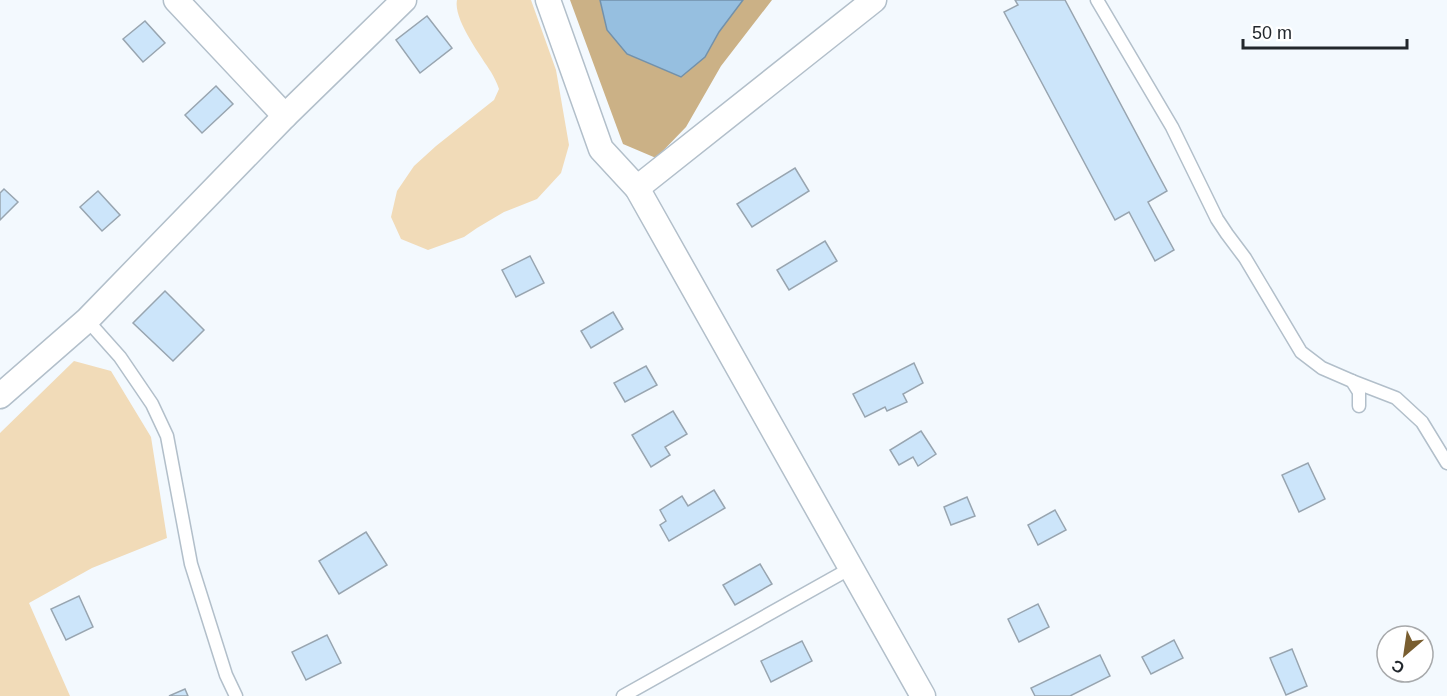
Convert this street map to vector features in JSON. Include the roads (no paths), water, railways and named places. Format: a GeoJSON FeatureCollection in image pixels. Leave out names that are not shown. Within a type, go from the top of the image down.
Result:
{"type":"FeatureCollection","features":[{"type":"Feature","properties":{"kind":"street"},"geometry":{"type":"LineString","coordinates":[[176,0],[285,116]]}},
{"type":"Feature","properties":{"kind":"street"},"geometry":{"type":"LineString","coordinates":[[0,396],[87,320],[285,116],[404,0]]}},
{"type":"Feature","properties":{"kind":"street"},"geometry":{"type":"LineString","coordinates":[[548,0],[601,149],[637,188],[923,696]]}},
{"type":"Feature","properties":{"kind":"street"},"geometry":{"type":"LineString","coordinates":[[637,188],[874,0]]}},
{"type":"Feature","properties":{"kind":"lane"},"geometry":{"type":"LineString","coordinates":[[1097,0],[1172,127],[1217,219],[1245,258],[1301,352],[1322,369],[1396,398],[1422,422],[1447,463]]}},
{"type":"Feature","properties":{"kind":"lane"},"geometry":{"type":"LineString","coordinates":[[87,320],[120,357],[140,385],[167,436],[191,564],[226,675],[236,696]]}},
{"type":"Feature","properties":{"kind":"lane"},"geometry":{"type":"LineString","coordinates":[[1352,381],[1359,392],[1359,406]]}},
{"type":"Feature","properties":{"kind":"lane"},"geometry":{"type":"LineString","coordinates":[[623,696],[851,568]]}},
{"type":"Feature","properties":{"kind":"water"},"geometry":{"type":"Polygon","coordinates":[[[600,0],[743,0],[719,32],[705,57],[681,77],[627,54],[607,30],[600,0]]]}}]}
